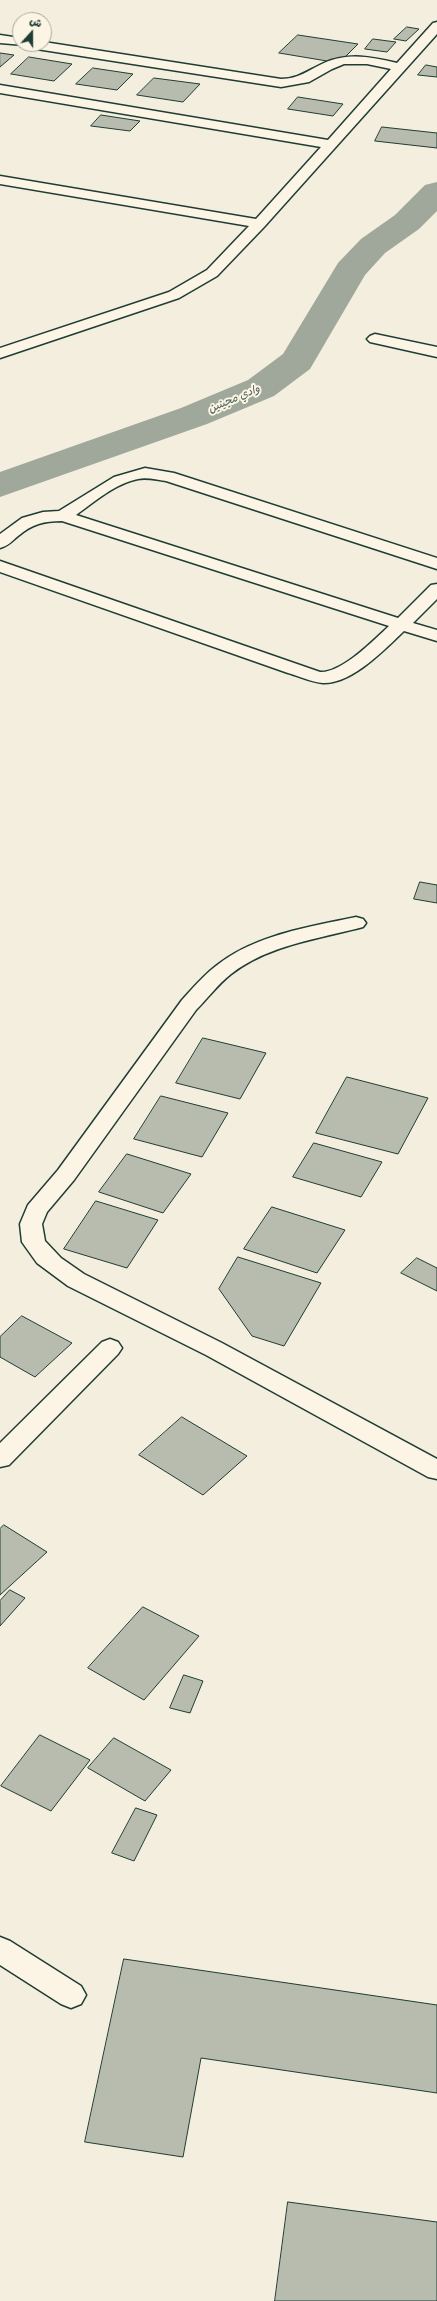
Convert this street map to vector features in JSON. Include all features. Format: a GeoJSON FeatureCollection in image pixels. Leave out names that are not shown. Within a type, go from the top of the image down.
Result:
{"type":"FeatureCollection","features":[{"type":"Feature","properties":{"kind":"street"},"geometry":{"type":"LineString","coordinates":[[0,353],[166,297],[188,288],[212,273],[259,224],[437,26]]}},
{"type":"Feature","properties":{"kind":"street"},"geometry":{"type":"LineString","coordinates":[[0,39],[12,41]]}},
{"type":"Feature","properties":{"kind":"street"},"geometry":{"type":"LineString","coordinates":[[52,47],[281,83],[304,81],[335,62],[350,60],[400,67]]}},
{"type":"Feature","properties":{"kind":"street"},"geometry":{"type":"LineString","coordinates":[[0,89],[330,144]]}},
{"type":"Feature","properties":{"kind":"street"},"geometry":{"type":"LineString","coordinates":[[0,180],[259,224]]}},
{"type":"Feature","properties":{"kind":"street"},"geometry":{"type":"LineString","coordinates":[[375,339],[437,352]]}},
{"type":"Feature","properties":{"kind":"street"},"geometry":{"type":"LineString","coordinates":[[63,516],[122,479],[135,474],[148,473],[168,476],[437,564]]}},
{"type":"Feature","properties":{"kind":"street"},"geometry":{"type":"LineString","coordinates":[[0,543],[30,518],[40,516],[63,516],[437,636]]}},
{"type":"Feature","properties":{"kind":"street"},"geometry":{"type":"LineString","coordinates":[[0,566],[294,669],[328,678],[345,673],[402,624],[437,589]]}},
{"type":"Feature","properties":{"kind":"street"},"geometry":{"type":"LineString","coordinates":[[356,923],[304,934],[262,949],[232,964],[210,981],[189,1005],[66,1175],[35,1213],[31,1224],[32,1236],[45,1257],[76,1280],[214,1349],[437,1470]]}},
{"type":"Feature","properties":{"kind":"street"},"geometry":{"type":"LineString","coordinates":[[0,1458],[110,1348]]}},
{"type":"Feature","properties":{"kind":"street"},"geometry":{"type":"LineString","coordinates":[[0,1950],[71,1995]]}},
{"type":"Feature","properties":{"kind":"building"},"geometry":{"type":"Polygon","coordinates":[[[407,27],[419,29],[406,41],[394,39],[407,27]]]}},
{"type":"Feature","properties":{"kind":"building"},"geometry":{"type":"Polygon","coordinates":[[[298,35],[358,44],[339,63],[279,53],[298,35]]]}},
{"type":"Feature","properties":{"kind":"building"},"geometry":{"type":"Polygon","coordinates":[[[373,39],[396,42],[387,52],[365,49],[373,39]]]}},
{"type":"Feature","properties":{"kind":"building"},"geometry":{"type":"Polygon","coordinates":[[[0,53],[14,55],[0,67],[0,53]]]}},
{"type":"Feature","properties":{"kind":"building"},"geometry":{"type":"Polygon","coordinates":[[[29,57],[72,64],[54,81],[11,74],[29,57]]]}},
{"type":"Feature","properties":{"kind":"building"},"geometry":{"type":"Polygon","coordinates":[[[426,65],[437,67],[437,77],[418,75],[426,65]]]}},
{"type":"Feature","properties":{"kind":"building"},"geometry":{"type":"Polygon","coordinates":[[[93,68],[133,74],[117,90],[76,84],[93,68]]]}},
{"type":"Feature","properties":{"kind":"building"},"geometry":{"type":"Polygon","coordinates":[[[154,78],[200,84],[183,102],[137,95],[154,78]]]}},
{"type":"Feature","properties":{"kind":"building"},"geometry":{"type":"Polygon","coordinates":[[[298,97],[343,104],[333,116],[288,109],[298,97]]]}},
{"type":"Feature","properties":{"kind":"building"},"geometry":{"type":"Polygon","coordinates":[[[101,115],[140,121],[130,131],[91,126],[101,115]]]}},
{"type":"Feature","properties":{"kind":"building"},"geometry":{"type":"Polygon","coordinates":[[[382,127],[437,133],[437,148],[375,141],[382,127]]]}},
{"type":"Feature","properties":{"kind":"building"},"geometry":{"type":"Polygon","coordinates":[[[420,882],[437,885],[437,903],[414,899],[420,882]]]}},
{"type":"Feature","properties":{"kind":"building"},"geometry":{"type":"Polygon","coordinates":[[[203,1038],[266,1053],[240,1099],[176,1083],[203,1038]]]}},
{"type":"Feature","properties":{"kind":"building"},"geometry":{"type":"Polygon","coordinates":[[[347,1077],[428,1098],[398,1154],[316,1133],[347,1077]]]}},
{"type":"Feature","properties":{"kind":"building"},"geometry":{"type":"Polygon","coordinates":[[[161,1096],[228,1113],[202,1157],[134,1139],[161,1096]]]}},
{"type":"Feature","properties":{"kind":"building"},"geometry":{"type":"Polygon","coordinates":[[[314,1143],[382,1162],[361,1197],[293,1177],[314,1143]]]}},
{"type":"Feature","properties":{"kind":"building"},"geometry":{"type":"Polygon","coordinates":[[[127,1154],[191,1174],[163,1213],[99,1192],[127,1154]]]}},
{"type":"Feature","properties":{"kind":"building"},"geometry":{"type":"Polygon","coordinates":[[[96,1201],[158,1220],[127,1268],[64,1249],[96,1201]]]}},
{"type":"Feature","properties":{"kind":"building"},"geometry":{"type":"Polygon","coordinates":[[[272,1207],[345,1230],[317,1273],[244,1249],[272,1207]]]}},
{"type":"Feature","properties":{"kind":"building"},"geometry":{"type":"Polygon","coordinates":[[[238,1257],[321,1283],[284,1346],[252,1336],[219,1289],[238,1257]]]}},
{"type":"Feature","properties":{"kind":"building"},"geometry":{"type":"Polygon","coordinates":[[[417,1258],[437,1268],[437,1291],[401,1273],[417,1258]]]}},
{"type":"Feature","properties":{"kind":"building"},"geometry":{"type":"Polygon","coordinates":[[[22,1316],[72,1343],[35,1377],[0,1357],[0,1337],[22,1316]]]}},
{"type":"Feature","properties":{"kind":"building"},"geometry":{"type":"Polygon","coordinates":[[[182,1417],[247,1456],[203,1495],[139,1455],[182,1417]]]}},
{"type":"Feature","properties":{"kind":"building"},"geometry":{"type":"Polygon","coordinates":[[[4,1525],[47,1552],[0,1595],[0,1529],[4,1525]]]}},
{"type":"Feature","properties":{"kind":"building"},"geometry":{"type":"Polygon","coordinates":[[[10,1590],[25,1598],[0,1626],[0,1601],[10,1590]]]}},
{"type":"Feature","properties":{"kind":"building"},"geometry":{"type":"Polygon","coordinates":[[[143,1607],[199,1636],[144,1700],[88,1668],[143,1607]]]}},
{"type":"Feature","properties":{"kind":"building"},"geometry":{"type":"Polygon","coordinates":[[[184,1675],[203,1681],[190,1713],[170,1708],[184,1675]]]}},
{"type":"Feature","properties":{"kind":"building"},"geometry":{"type":"Polygon","coordinates":[[[40,1735],[90,1760],[51,1811],[1,1786],[40,1735]]]}},
{"type":"Feature","properties":{"kind":"building"},"geometry":{"type":"Polygon","coordinates":[[[114,1738],[171,1770],[145,1801],[88,1768],[114,1738]]]}},
{"type":"Feature","properties":{"kind":"building"},"geometry":{"type":"Polygon","coordinates":[[[136,1808],[157,1815],[134,1861],[112,1853],[136,1808]]]}},
{"type":"Feature","properties":{"kind":"building"},"geometry":{"type":"Polygon","coordinates":[[[124,1959],[437,2005],[437,2093],[201,2058],[183,2157],[85,2142],[124,1959]]]}},
{"type":"Feature","properties":{"kind":"building"},"geometry":{"type":"Polygon","coordinates":[[[288,2202],[437,2222],[437,2301],[275,2301],[288,2202]]]}},
{"type":"Feature","properties":{"kind":"waterway","name":"وادي مجينين"},"geometry":{"type":"LineString","coordinates":[[0,485],[194,416],[261,388],[297,361],[350,270],[373,246],[407,222],[437,192]]}}]}
